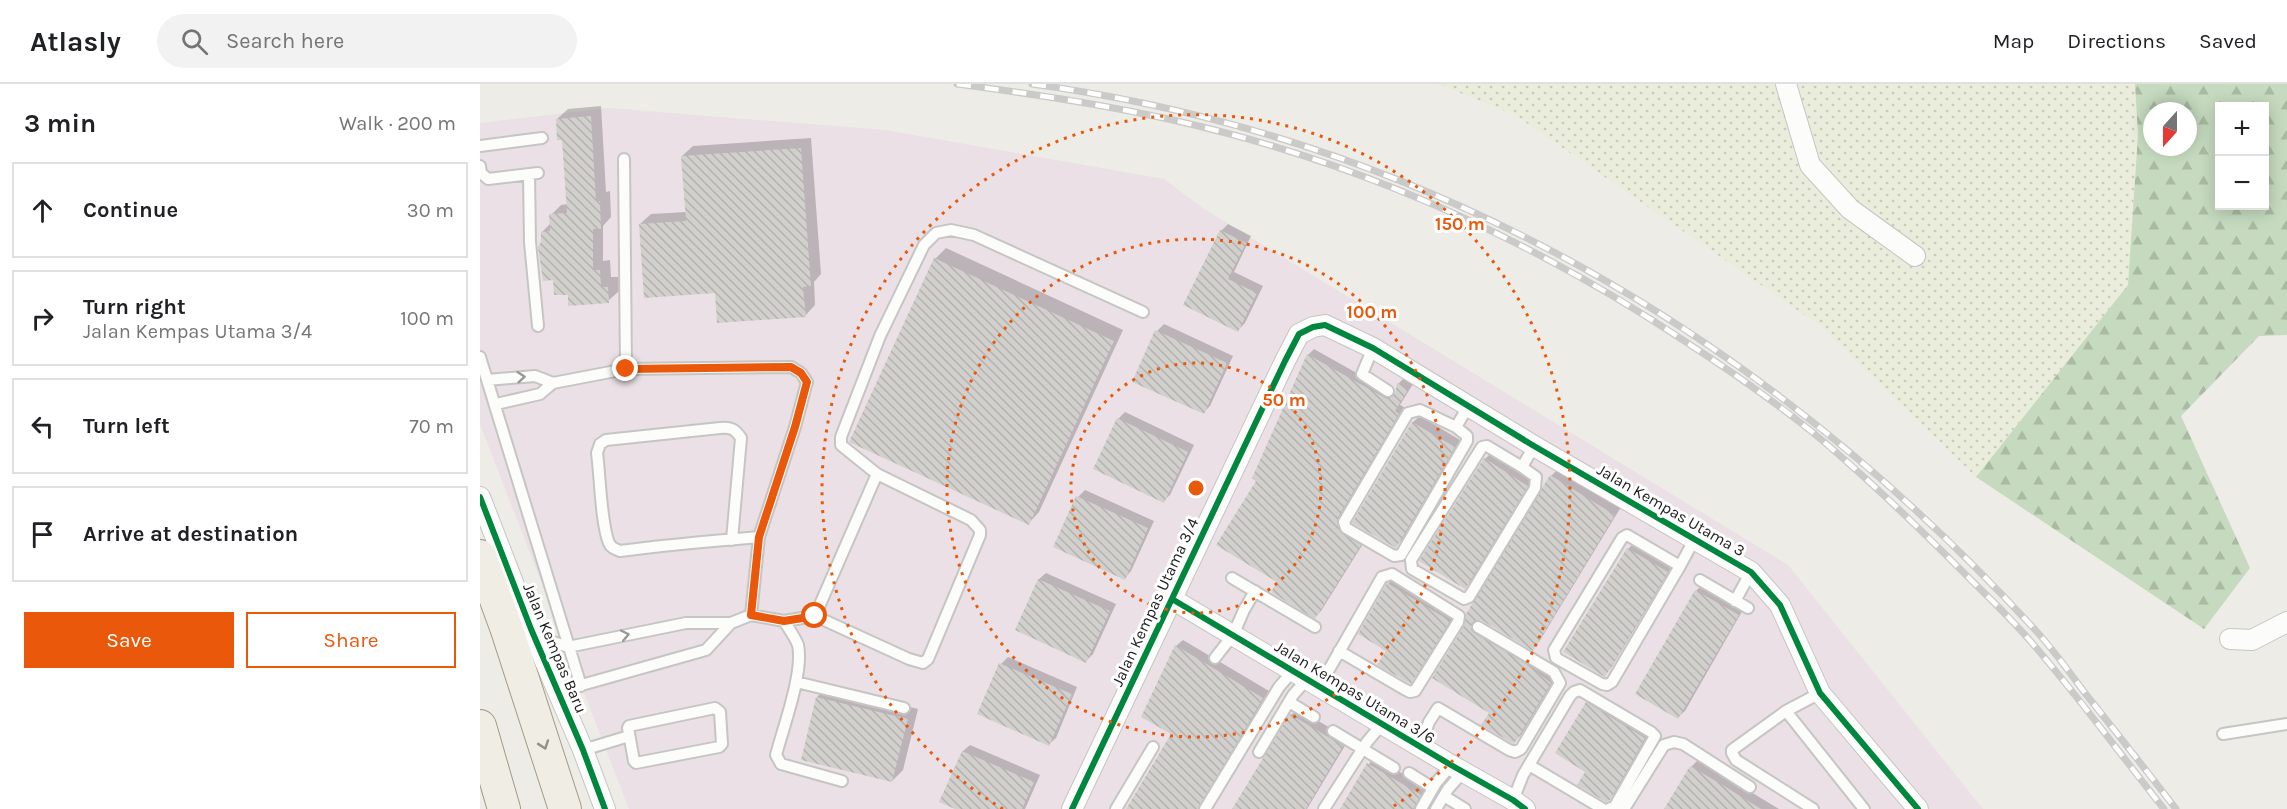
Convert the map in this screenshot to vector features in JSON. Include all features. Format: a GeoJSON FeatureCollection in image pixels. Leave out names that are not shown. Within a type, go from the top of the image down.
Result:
{"type":"FeatureCollection","features":[{"type":"Feature","properties":{"kind":"main road","name":"Jalan Kempas Baru"},"geometry":{"type":"LineString","coordinates":[[480,556],[519,630],[564,809]]}},
{"type":"Feature","properties":{"kind":"main road"},"geometry":{"type":"LineString","coordinates":[[519,630],[501,657],[501,673],[542,809]]}},
{"type":"Feature","properties":{"kind":"main road"},"geometry":{"type":"LineString","coordinates":[[480,726],[501,804]]}},
{"type":"Feature","properties":{"kind":"street"},"geometry":{"type":"LineString","coordinates":[[1786,84],[1810,165],[1850,209],[1915,256]]}},
{"type":"Feature","properties":{"kind":"street","name":"Jalan Kempas Utama 3"},"geometry":{"type":"LineString","coordinates":[[1325,325],[1373,348],[1534,446],[1751,572],[1780,605],[1820,693],[1918,809]]}},
{"type":"Feature","properties":{"kind":"street","name":"Jalan Kempas Utama 3/4"},"geometry":{"type":"LineString","coordinates":[[1072,809],[1299,334],[1312,327],[1325,325]]}},
{"type":"Feature","properties":{"kind":"street","name":"Jalan Kempas Baru"},"geometry":{"type":"LineString","coordinates":[[480,497],[519,630],[570,720],[605,809]]}},
{"type":"Feature","properties":{"kind":"street","name":"Jalan Kempas Utama 3/6"},"geometry":{"type":"LineString","coordinates":[[1172,599],[1519,804]]}},
{"type":"Feature","properties":{"kind":"street"},"geometry":{"type":"LineString","coordinates":[[2230,639],[2252,640],[2287,622]]}},
{"type":"Feature","properties":{"kind":"lane"},"geometry":{"type":"LineString","coordinates":[[480,146],[542,138]]}},
{"type":"Feature","properties":{"kind":"lane"},"geometry":{"type":"LineString","coordinates":[[624,159],[626,369]]}},
{"type":"Feature","properties":{"kind":"lane"},"geometry":{"type":"LineString","coordinates":[[480,166],[481,173],[488,179],[534,173],[530,242],[538,326]]}},
{"type":"Feature","properties":{"kind":"lane"},"geometry":{"type":"LineString","coordinates":[[519,630],[568,647],[686,623],[731,623],[751,615],[784,621],[815,616],[916,662],[923,663],[928,659],[980,535],[980,530],[971,520],[877,474],[841,445],[841,437],[880,336],[924,245],[936,233],[951,230],[974,235],[1143,312]]}},
{"type":"Feature","properties":{"kind":"lane"},"geometry":{"type":"LineString","coordinates":[[1373,348],[1362,374],[1388,391]]}},
{"type":"Feature","properties":{"kind":"lane"},"geometry":{"type":"LineString","coordinates":[[480,357],[581,686]]}},
{"type":"Feature","properties":{"kind":"lane"},"geometry":{"type":"LineString","coordinates":[[496,404],[540,394],[553,383],[626,369],[791,367],[801,373],[807,382],[795,427],[759,537],[751,615]]}},
{"type":"Feature","properties":{"kind":"lane"},"geometry":{"type":"LineString","coordinates":[[487,380],[535,376],[553,383]]}},
{"type":"Feature","properties":{"kind":"lane"},"geometry":{"type":"LineString","coordinates":[[1455,427],[1469,405]]}},
{"type":"Feature","properties":{"kind":"lane"},"geometry":{"type":"LineString","coordinates":[[1420,410],[1455,427],[1467,436],[1467,441],[1401,555],[1394,556],[1346,528],[1344,522],[1408,413],[1420,410]]}},
{"type":"Feature","properties":{"kind":"lane"},"geometry":{"type":"LineString","coordinates":[[732,540],[741,438],[737,432],[730,427],[606,440],[600,444],[597,453],[605,524],[609,543],[614,549],[620,550],[678,543],[732,540],[759,537]]}},
{"type":"Feature","properties":{"kind":"lane"},"geometry":{"type":"LineString","coordinates":[[1487,446],[1522,467],[1536,477],[1535,488],[1469,597],[1464,599],[1412,569],[1410,561],[1482,447],[1487,446]]}},
{"type":"Feature","properties":{"kind":"lane"},"geometry":{"type":"LineString","coordinates":[[1522,467],[1534,446]]}},
{"type":"Feature","properties":{"kind":"lane"},"geometry":{"type":"LineString","coordinates":[[815,616],[877,474]]}},
{"type":"Feature","properties":{"kind":"lane"},"geometry":{"type":"LineString","coordinates":[[1680,566],[1627,536],[1622,538],[1554,650],[1556,658],[1602,684],[1607,685],[1612,682],[1680,566],[1694,540]]}},
{"type":"Feature","properties":{"kind":"lane"},"geometry":{"type":"LineString","coordinates":[[1735,601],[1751,572]]}},
{"type":"Feature","properties":{"kind":"lane"},"geometry":{"type":"LineString","coordinates":[[1259,752],[1289,702],[1306,679],[1339,651],[1382,577],[1392,574],[1459,616],[1458,622],[1415,691],[1410,692],[1404,689],[1339,651]]}},
{"type":"Feature","properties":{"kind":"lane"},"geometry":{"type":"LineString","coordinates":[[1232,578],[1315,627]]}},
{"type":"Feature","properties":{"kind":"lane"},"geometry":{"type":"LineString","coordinates":[[1700,580],[1748,608]]}},
{"type":"Feature","properties":{"kind":"lane"},"geometry":{"type":"LineString","coordinates":[[1215,658],[1233,635],[1255,591]]}},
{"type":"Feature","properties":{"kind":"lane"},"geometry":{"type":"LineString","coordinates":[[784,621],[798,645],[796,682],[776,755],[777,760],[781,764],[842,781]]}},
{"type":"Feature","properties":{"kind":"lane"},"geometry":{"type":"LineString","coordinates":[[570,720],[568,701],[570,692],[581,686],[706,650],[731,623]]}},
{"type":"Feature","properties":{"kind":"lane"},"geometry":{"type":"LineString","coordinates":[[1420,747],[1438,708],[1515,752],[1521,749],[1560,683],[1559,677],[1554,672],[1478,627]]}},
{"type":"Feature","properties":{"kind":"lane"},"geometry":{"type":"LineString","coordinates":[[1205,809],[1279,687],[1306,679]]}},
{"type":"Feature","properties":{"kind":"lane"},"geometry":{"type":"LineString","coordinates":[[796,682],[904,708]]}},
{"type":"Feature","properties":{"kind":"lane"},"geometry":{"type":"LineString","coordinates":[[1519,804],[1529,765],[1570,696],[1580,690],[1655,736],[1615,806],[1609,809]]}},
{"type":"Feature","properties":{"kind":"lane"},"geometry":{"type":"LineString","coordinates":[[1812,809],[1732,756],[1732,750],[1786,711],[1820,693]]}},
{"type":"Feature","properties":{"kind":"lane"},"geometry":{"type":"LineString","coordinates":[[1289,702],[1314,717]]}},
{"type":"Feature","properties":{"kind":"lane"},"geometry":{"type":"LineString","coordinates":[[715,708],[720,710],[722,744],[719,747],[636,762],[629,736],[628,728],[631,725],[715,708]]}},
{"type":"Feature","properties":{"kind":"lane"},"geometry":{"type":"LineString","coordinates":[[1786,711],[1864,809]]}},
{"type":"Feature","properties":{"kind":"lane"},"geometry":{"type":"LineString","coordinates":[[1324,809],[1382,724]]}},
{"type":"Feature","properties":{"kind":"lane"},"geometry":{"type":"LineString","coordinates":[[2223,734],[2287,724]]}},
{"type":"Feature","properties":{"kind":"lane"},"geometry":{"type":"LineString","coordinates":[[1333,731],[1394,768]]}},
{"type":"Feature","properties":{"kind":"lane"},"geometry":{"type":"LineString","coordinates":[[583,750],[629,736]]}},
{"type":"Feature","properties":{"kind":"lane"},"geometry":{"type":"LineString","coordinates":[[1624,809],[1664,745],[1674,742],[1683,744],[1750,787]]}},
{"type":"Feature","properties":{"kind":"lane"},"geometry":{"type":"LineString","coordinates":[[1116,809],[1153,747]]}},
{"type":"Feature","properties":{"kind":"lane"},"geometry":{"type":"LineString","coordinates":[[1529,765],[1603,809]]}},
{"type":"Feature","properties":{"kind":"lane"},"geometry":{"type":"LineString","coordinates":[[1421,809],[1433,788],[1457,769]]}},
{"type":"Feature","properties":{"kind":"lane"},"geometry":{"type":"LineString","coordinates":[[1437,809],[1457,769]]}},
{"type":"Feature","properties":{"kind":"lane"},"geometry":{"type":"LineString","coordinates":[[1409,773],[1433,788]]}},
{"type":"Feature","properties":{"kind":"lane"},"geometry":{"type":"LineString","coordinates":[[1444,796],[1465,809]]}},
{"type":"Feature","properties":{"kind":"shaded area"},"geometry":{"type":"Polygon","coordinates":[[[608,108],[885,130],[1164,179],[1204,209],[1788,565],[1983,809],[629,809],[480,424],[480,123],[608,108]]]}},
{"type":"Feature","properties":{"kind":"green space"},"geometry":{"type":"Polygon","coordinates":[[[1438,84],[2135,84],[2138,135],[2128,285],[1976,477],[1819,325],[1515,115],[1438,84]]]}},
{"type":"Feature","properties":{"kind":"green space"},"geometry":{"type":"Polygon","coordinates":[[[2135,84],[2287,84],[2287,335],[2259,336],[2181,416],[2250,568],[2204,629],[1976,477],[2128,285],[2138,135],[2135,84]]]}},
{"type":"Feature","properties":{"kind":"building"},"geometry":{"type":"Polygon","coordinates":[[[591,116],[596,201],[600,201],[601,229],[593,229],[593,270],[600,270],[601,287],[608,287],[609,303],[568,306],[568,295],[554,295],[553,280],[543,281],[538,247],[541,242],[541,232],[550,231],[549,214],[567,213],[562,140],[557,140],[556,119],[591,116]]]}},
{"type":"Feature","properties":{"kind":"building"},"geometry":{"type":"Polygon","coordinates":[[[801,148],[811,286],[803,287],[806,317],[717,323],[715,293],[644,298],[639,224],[686,221],[681,156],[801,148]]]}},
{"type":"Feature","properties":{"kind":"building"},"geometry":{"type":"Polygon","coordinates":[[[1220,230],[1246,243],[1228,279],[1257,293],[1238,332],[1183,305],[1220,230]]]}},
{"type":"Feature","properties":{"kind":"building"},"geometry":{"type":"Polygon","coordinates":[[[934,258],[1114,341],[1029,525],[849,442],[934,258]]]}},
{"type":"Feature","properties":{"kind":"building"},"geometry":{"type":"Polygon","coordinates":[[[1155,330],[1227,363],[1204,414],[1132,382],[1155,330]]]}},
{"type":"Feature","properties":{"kind":"building"},"geometry":{"type":"Polygon","coordinates":[[[1307,354],[1387,399],[1395,395],[1397,383],[1408,390],[1395,411],[1399,414],[1337,519],[1342,534],[1361,545],[1315,619],[1271,592],[1277,582],[1216,545],[1256,481],[1252,478],[1307,354]]]}},
{"type":"Feature","properties":{"kind":"building"},"geometry":{"type":"Polygon","coordinates":[[[1117,418],[1188,452],[1164,503],[1093,469],[1117,418]]]}},
{"type":"Feature","properties":{"kind":"building"},"geometry":{"type":"Polygon","coordinates":[[[1412,422],[1455,447],[1396,548],[1352,523],[1412,422]]]}},
{"type":"Feature","properties":{"kind":"building"},"geometry":{"type":"Polygon","coordinates":[[[1484,458],[1528,486],[1465,589],[1419,561],[1484,458]]]}},
{"type":"Feature","properties":{"kind":"building"},"geometry":{"type":"Polygon","coordinates":[[[1550,475],[1615,515],[1533,651],[1481,620],[1475,620],[1471,624],[1471,630],[1474,633],[1525,663],[1551,683],[1514,744],[1481,725],[1489,713],[1432,678],[1464,626],[1466,614],[1550,475]]]}},
{"type":"Feature","properties":{"kind":"building"},"geometry":{"type":"Polygon","coordinates":[[[1076,496],[1148,528],[1125,580],[1053,547],[1076,496]]]}},
{"type":"Feature","properties":{"kind":"building"},"geometry":{"type":"Polygon","coordinates":[[[1627,548],[1668,572],[1605,677],[1563,652],[1627,548]]]}},
{"type":"Feature","properties":{"kind":"building"},"geometry":{"type":"Polygon","coordinates":[[[1038,579],[1110,611],[1086,663],[1015,630],[1038,579]]]}},
{"type":"Feature","properties":{"kind":"building"},"geometry":{"type":"Polygon","coordinates":[[[1387,583],[1450,621],[1411,684],[1377,665],[1386,651],[1358,634],[1387,583]]]}},
{"type":"Feature","properties":{"kind":"building"},"geometry":{"type":"Polygon","coordinates":[[[1695,590],[1739,615],[1678,719],[1635,694],[1695,590]]]}},
{"type":"Feature","properties":{"kind":"building"},"geometry":{"type":"Polygon","coordinates":[[[1175,645],[1263,698],[1198,809],[1126,809],[1171,734],[1141,717],[1175,645]]]}},
{"type":"Feature","properties":{"kind":"building"},"geometry":{"type":"Polygon","coordinates":[[[999,663],[1072,694],[1049,746],[977,714],[999,663]]]}},
{"type":"Feature","properties":{"kind":"building"},"geometry":{"type":"Polygon","coordinates":[[[816,697],[908,719],[892,782],[801,760],[816,697]]]}},
{"type":"Feature","properties":{"kind":"building"},"geometry":{"type":"Polygon","coordinates":[[[1586,702],[1645,738],[1610,800],[1606,802],[1577,785],[1585,772],[1555,753],[1586,702]]]}},
{"type":"Feature","properties":{"kind":"building"},"geometry":{"type":"Polygon","coordinates":[[[1290,714],[1343,746],[1306,809],[1232,809],[1290,714]]]}},
{"type":"Feature","properties":{"kind":"building"},"geometry":{"type":"Polygon","coordinates":[[[962,751],[1034,782],[1022,809],[955,809],[939,802],[962,751]]]}},
{"type":"Feature","properties":{"kind":"building"},"geometry":{"type":"Polygon","coordinates":[[[1367,763],[1421,795],[1413,809],[1340,809],[1367,763]]]}},
{"type":"Feature","properties":{"kind":"building"},"geometry":{"type":"Polygon","coordinates":[[[1690,766],[1721,784],[1761,809],[1664,809],[1690,766]]]}},
{"type":"Feature","properties":{"kind":"railway"},"geometry":{"type":"LineString","coordinates":[[957,84],[1128,111],[1196,125],[1290,151],[1409,194],[1466,219],[1578,276],[1633,308],[1718,363],[1781,408],[1830,447],[1888,499],[2024,633],[2164,809]]}},
{"type":"Feature","properties":{"kind":"railway"},"geometry":{"type":"LineString","coordinates":[[1032,84],[1179,111],[1320,151],[1454,204],[1583,268],[1706,344],[1823,430],[1934,527],[2038,633],[2176,809]]}},
{"type":"Feature","properties":{"kind":"cycle path"},"geometry":{"type":"LineString","coordinates":[[1072,809],[1299,334],[1313,327],[1325,325],[1373,348],[1534,446],[1751,572],[1780,605],[1820,693],[1918,809]]}},
{"type":"Feature","properties":{"kind":"cycle path"},"geometry":{"type":"LineString","coordinates":[[480,497],[605,809]]}},
{"type":"Feature","properties":{"kind":"cycle path"},"geometry":{"type":"LineString","coordinates":[[1172,599],[1525,809]]}},
{"type":"Feature","properties":{"kind":"route"},"geometry":{"type":"LineString","coordinates":[[626,369],[791,367],[801,373],[807,382],[795,427],[759,537],[751,615],[784,621],[815,616]]}}]}
